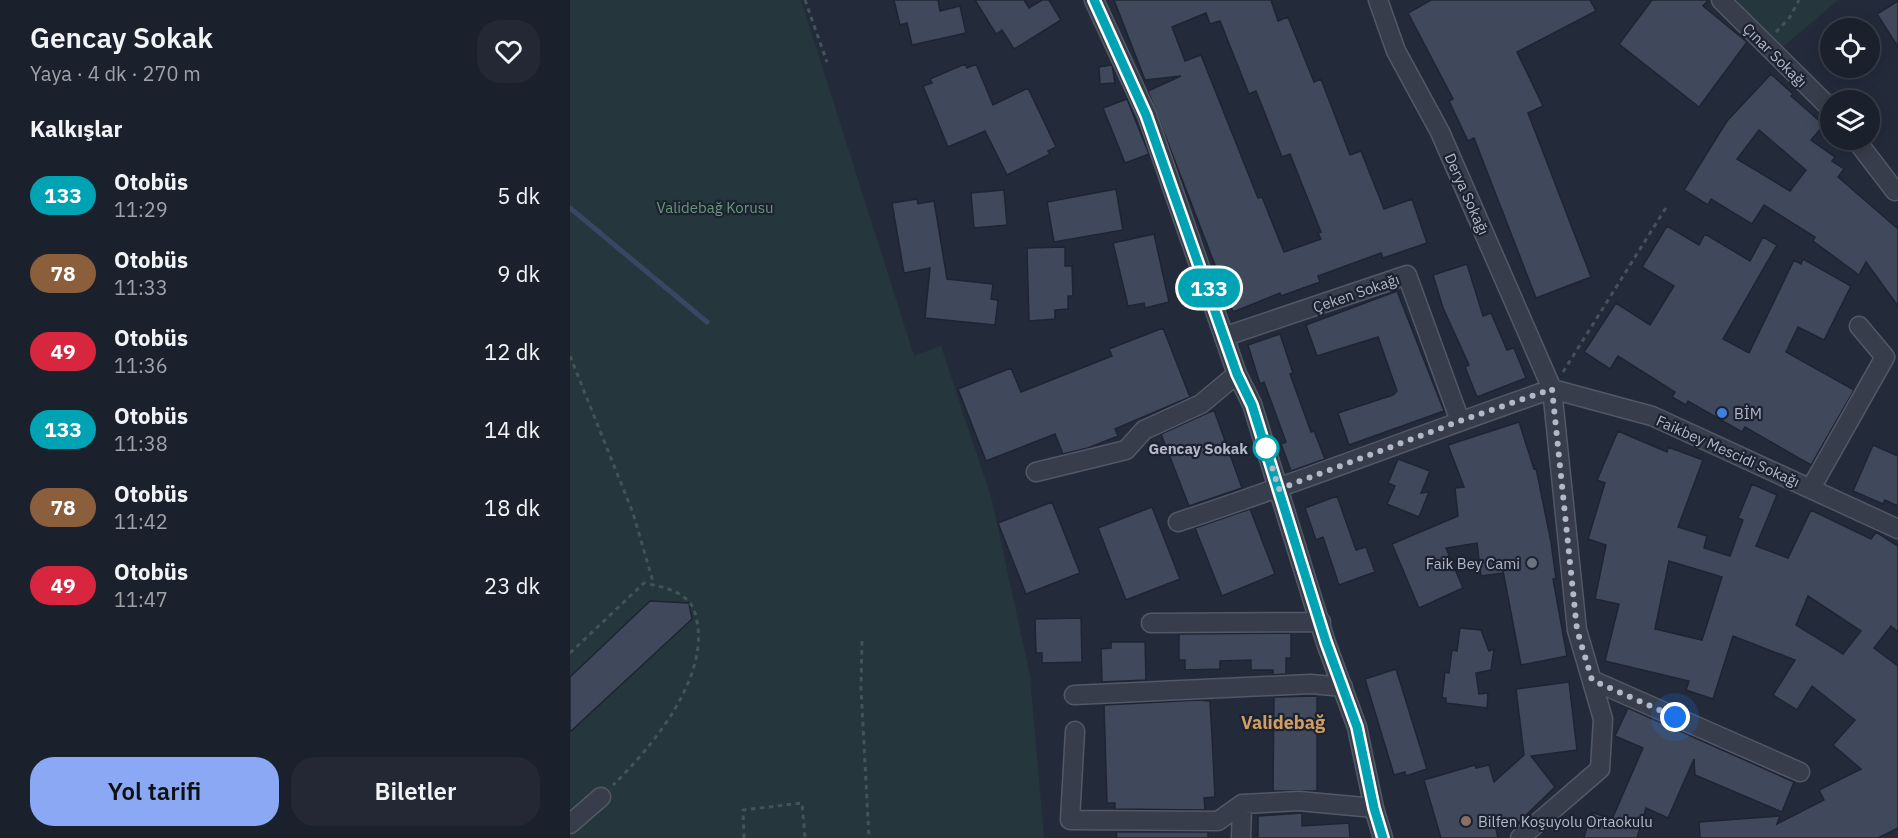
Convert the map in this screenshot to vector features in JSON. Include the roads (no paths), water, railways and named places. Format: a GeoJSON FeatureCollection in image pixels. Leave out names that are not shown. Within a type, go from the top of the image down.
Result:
{"type":"FeatureCollection","features":[{"type":"Feature","properties":{"kind":"street"},"geometry":{"type":"LineString","coordinates":[[1094,0],[1146,115],[1226,336],[1237,374],[1252,405],[1357,727],[1374,808],[1383,838]]}},
{"type":"Feature","properties":{"kind":"street","name":"Derya Sokağı"},"geometry":{"type":"LineString","coordinates":[[1378,0],[1396,51],[1440,132],[1552,389],[1577,630],[1603,719],[1600,769],[1520,838]]}},
{"type":"Feature","properties":{"kind":"street","name":"Çınar Sokağı"},"geometry":{"type":"LineString","coordinates":[[1721,0],[1763,45],[1820,99]]}},
{"type":"Feature","properties":{"kind":"street"},"geometry":{"type":"LineString","coordinates":[[1864,150],[1895,191]]}},
{"type":"Feature","properties":{"kind":"street","name":"Çeken Sokağı"},"geometry":{"type":"LineString","coordinates":[[1226,336],[1407,275],[1460,421]]}},
{"type":"Feature","properties":{"kind":"street"},"geometry":{"type":"LineString","coordinates":[[1811,488],[1885,357],[1859,326]]}},
{"type":"Feature","properties":{"kind":"street"},"geometry":{"type":"LineString","coordinates":[[1036,472],[1126,450],[1144,430],[1201,404],[1237,374]]}},
{"type":"Feature","properties":{"kind":"street"},"geometry":{"type":"LineString","coordinates":[[1178,522],[1279,489],[1552,389]]}},
{"type":"Feature","properties":{"kind":"street","name":"Faikbey Mescidi Sokağı"},"geometry":{"type":"LineString","coordinates":[[1552,389],[1652,416],[1898,529]]}},
{"type":"Feature","properties":{"kind":"street"},"geometry":{"type":"LineString","coordinates":[[1151,623],[1321,622]]}},
{"type":"Feature","properties":{"kind":"street"},"geometry":{"type":"LineString","coordinates":[[1592,680],[1800,772]]}},
{"type":"Feature","properties":{"kind":"street"},"geometry":{"type":"LineString","coordinates":[[1074,694],[1311,684],[1343,687]]}},
{"type":"Feature","properties":{"kind":"street"},"geometry":{"type":"LineString","coordinates":[[1075,731],[1070,820],[1218,821],[1242,804],[1299,801],[1374,808]]}},
{"type":"Feature","properties":{"kind":"street"},"geometry":{"type":"LineString","coordinates":[[570,818],[601,797],[570,824]]}},
{"type":"Feature","properties":{"kind":"street"},"geometry":{"type":"LineString","coordinates":[[1241,838],[1242,804]]}},
{"type":"Feature","properties":{"kind":"waterway"},"geometry":{"type":"LineString","coordinates":[[570,208],[707,322]]}},
{"type":"Feature","properties":{"kind":"place","name":"BİM"},"geometry":{"type":"Point","coordinates":[1722,413]}},
{"type":"Feature","properties":{"kind":"place","name":"Gencay Sokak"},"geometry":{"type":"Point","coordinates":[1266,448]}},
{"type":"Feature","properties":{"kind":"place","name":"Faik Bey Cami"},"geometry":{"type":"Point","coordinates":[1532,563]}},
{"type":"Feature","properties":{"kind":"place","name":"Bilfen Koşuyolu Ortaokulu"},"geometry":{"type":"Point","coordinates":[1466,821]}},
{"type":"Feature","properties":{"kind":"district","name":"Validebağ"},"geometry":{"type":"Point","coordinates":[1283,722]}},
{"type":"Feature","properties":{"kind":"park label","name":"Validebağ Korusu"},"geometry":{"type":"Point","coordinates":[715,207]}}]}
